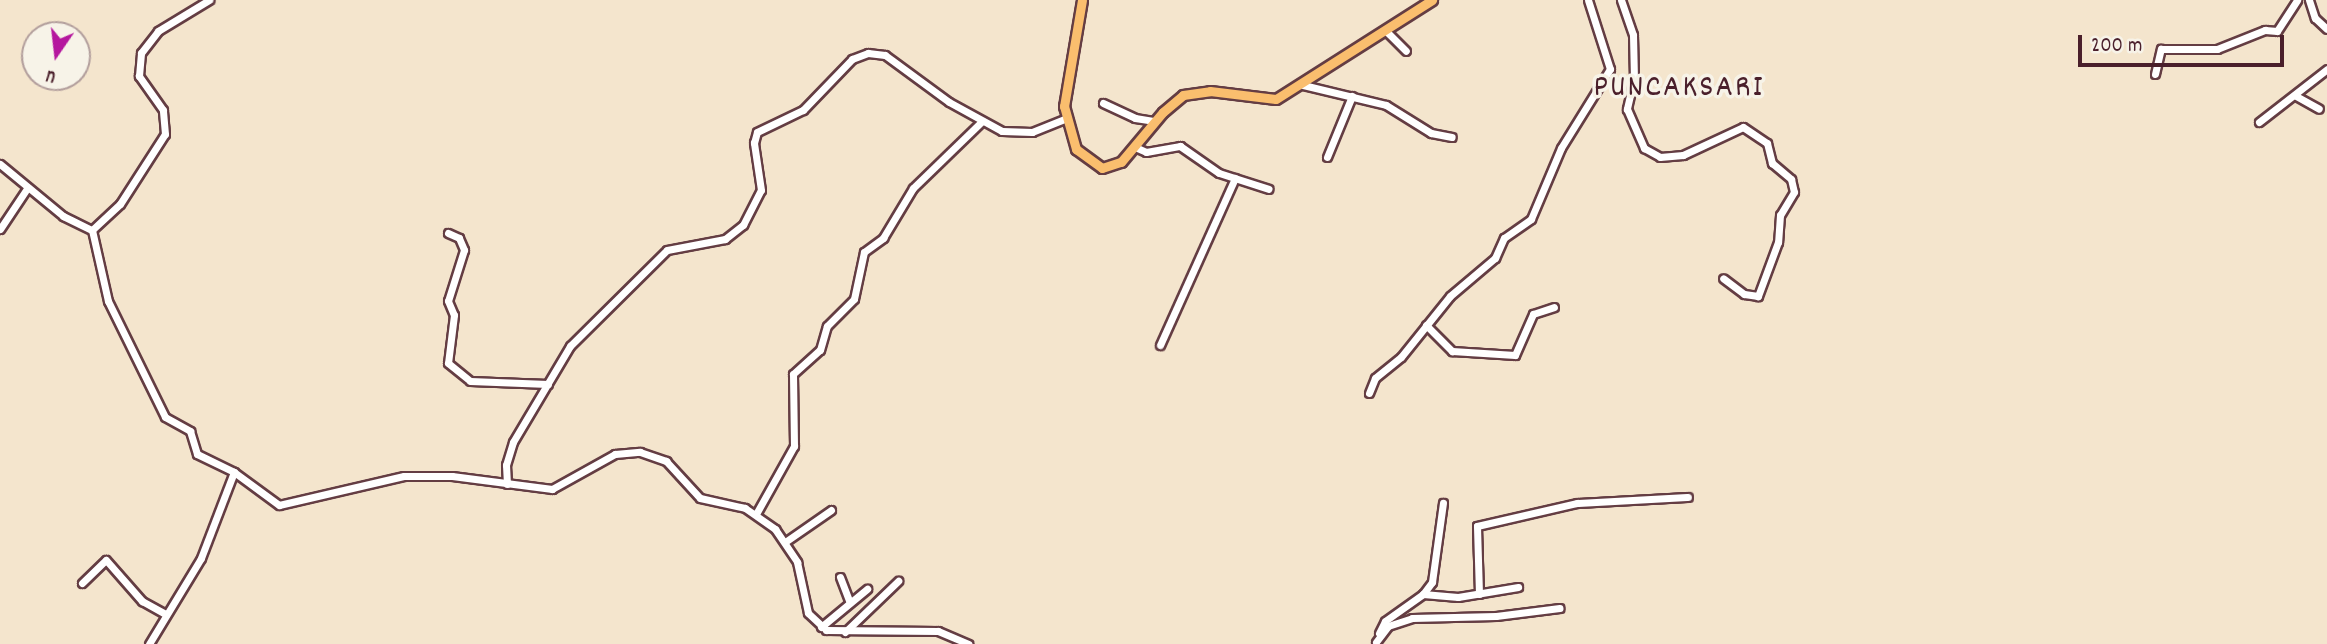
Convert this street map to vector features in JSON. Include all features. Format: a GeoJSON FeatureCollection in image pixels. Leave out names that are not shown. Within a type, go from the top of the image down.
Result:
{"type":"FeatureCollection","features":[{"type":"Feature","properties":{"kind":"main road"},"geometry":{"type":"LineString","coordinates":[[1082,0],[1064,95],[1066,118],[1076,149],[1094,166],[1116,166],[1155,121],[1183,95],[1210,91],[1269,100],[1303,85],[1432,0]]}},
{"type":"Feature","properties":{"kind":"street"},"geometry":{"type":"LineString","coordinates":[[92,229],[120,204],[165,134],[163,110],[139,76],[141,52],[158,31],[209,0]]}},
{"type":"Feature","properties":{"kind":"street"},"geometry":{"type":"LineString","coordinates":[[1368,393],[1375,378],[1401,357],[1450,296],[1495,258],[1504,238],[1531,219],[1561,148],[1608,74],[1609,61],[1588,0]]}},
{"type":"Feature","properties":{"kind":"street"},"geometry":{"type":"LineString","coordinates":[[1621,0],[1633,35],[1634,78],[1627,109],[1644,148],[1660,156],[1683,155],[1743,127],[1767,143],[1772,163],[1791,179],[1794,192],[1780,215],[1778,242],[1758,296],[1744,294],[1723,278]]}},
{"type":"Feature","properties":{"kind":"street"},"geometry":{"type":"LineString","coordinates":[[2155,74],[2161,49],[2217,50],[2265,30],[2277,32],[2297,0]]}},
{"type":"Feature","properties":{"kind":"street"},"geometry":{"type":"LineString","coordinates":[[2309,0],[2315,18],[2327,29]]}},
{"type":"Feature","properties":{"kind":"street"},"geometry":{"type":"LineString","coordinates":[[1386,31],[1406,51]]}},
{"type":"Feature","properties":{"kind":"street"},"geometry":{"type":"LineString","coordinates":[[508,484],[509,452],[570,346],[662,254],[725,239],[743,225],[761,190],[754,143],[757,132],[803,110],[852,59],[868,53],[885,55],[981,122],[1002,131],[1032,132],[1066,118]]}},
{"type":"Feature","properties":{"kind":"street"},"geometry":{"type":"LineString","coordinates":[[2259,122],[2296,96],[2327,69]]}},
{"type":"Feature","properties":{"kind":"street"},"geometry":{"type":"LineString","coordinates":[[1303,85],[1387,105],[1432,133],[1452,137]]}},
{"type":"Feature","properties":{"kind":"street"},"geometry":{"type":"LineString","coordinates":[[1327,157],[1352,96]]}},
{"type":"Feature","properties":{"kind":"street"},"geometry":{"type":"LineString","coordinates":[[2296,96],[2319,109]]}},
{"type":"Feature","properties":{"kind":"street"},"geometry":{"type":"LineString","coordinates":[[1103,103],[1135,118],[1155,121]]}},
{"type":"Feature","properties":{"kind":"street"},"geometry":{"type":"LineString","coordinates":[[756,514],[794,446],[793,374],[820,351],[827,326],[851,304],[864,252],[883,238],[918,183],[981,122]]}},
{"type":"Feature","properties":{"kind":"street"},"geometry":{"type":"LineString","coordinates":[[1135,147],[1146,152],[1180,146],[1235,178],[1269,189]]}},
{"type":"Feature","properties":{"kind":"street"},"geometry":{"type":"LineString","coordinates":[[0,164],[64,216],[92,229],[117,321],[142,377],[165,417],[190,432],[197,454],[234,472],[283,506],[404,476],[439,475],[559,487],[608,457],[640,452],[666,461],[700,498],[756,514],[785,542],[797,565],[806,608],[821,627],[845,633],[931,630],[968,644]]}},
{"type":"Feature","properties":{"kind":"street"},"geometry":{"type":"LineString","coordinates":[[1160,345],[1179,295],[1235,178]]}},
{"type":"Feature","properties":{"kind":"street"},"geometry":{"type":"LineString","coordinates":[[0,229],[28,187]]}},
{"type":"Feature","properties":{"kind":"street"},"geometry":{"type":"LineString","coordinates":[[448,233],[459,238],[464,250],[448,301],[454,319],[448,363],[470,381],[548,384]]}},
{"type":"Feature","properties":{"kind":"street"},"geometry":{"type":"LineString","coordinates":[[1426,325],[1452,351],[1515,355],[1533,314],[1554,307]]}},
{"type":"Feature","properties":{"kind":"street"},"geometry":{"type":"LineString","coordinates":[[149,644],[164,613],[201,558],[234,472]]}},
{"type":"Feature","properties":{"kind":"street"},"geometry":{"type":"LineString","coordinates":[[1479,594],[1477,526],[1577,503],[1688,497]]}},
{"type":"Feature","properties":{"kind":"street"},"geometry":{"type":"LineString","coordinates":[[1376,643],[1385,621],[1423,594],[1432,582],[1443,503]]}},
{"type":"Feature","properties":{"kind":"street"},"geometry":{"type":"LineString","coordinates":[[785,542],[831,510]]}},
{"type":"Feature","properties":{"kind":"street"},"geometry":{"type":"LineString","coordinates":[[82,583],[106,560],[142,601],[164,613]]}},
{"type":"Feature","properties":{"kind":"street"},"geometry":{"type":"LineString","coordinates":[[840,577],[849,601]]}},
{"type":"Feature","properties":{"kind":"street"},"geometry":{"type":"LineString","coordinates":[[845,633],[898,581]]}},
{"type":"Feature","properties":{"kind":"street"},"geometry":{"type":"LineString","coordinates":[[1423,594],[1443,598],[1518,587]]}},
{"type":"Feature","properties":{"kind":"street"},"geometry":{"type":"LineString","coordinates":[[821,627],[849,601],[867,589]]}},
{"type":"Feature","properties":{"kind":"street"},"geometry":{"type":"LineString","coordinates":[[1376,643],[1388,626],[1412,618],[1496,617],[1560,608]]}},
{"type":"Feature","properties":{"kind":"district","name":"PUNCAKSARI"},"geometry":{"type":"Point","coordinates":[1679,89]}}]}
